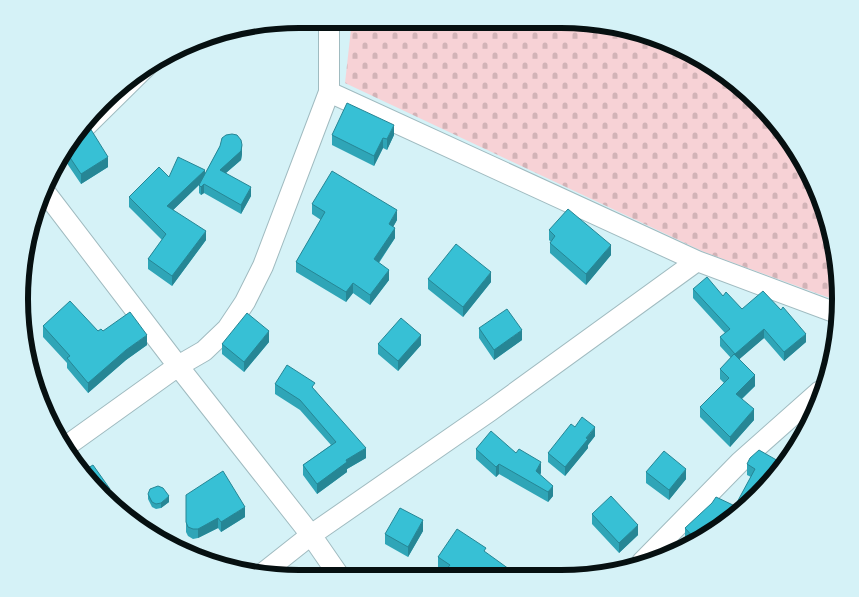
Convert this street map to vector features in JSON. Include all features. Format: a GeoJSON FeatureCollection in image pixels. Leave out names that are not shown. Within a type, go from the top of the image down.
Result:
{"type":"FeatureCollection","features":[{"type":"Feature","properties":{"kind":"street"},"geometry":{"type":"LineString","coordinates":[[70,444],[178,366],[204,351],[227,328],[245,302],[264,266],[329,92],[329,28]]}},
{"type":"Feature","properties":{"kind":"street"},"geometry":{"type":"LineString","coordinates":[[329,92],[697,261],[831,311]]}},
{"type":"Feature","properties":{"kind":"street"},"geometry":{"type":"LineString","coordinates":[[48,196],[178,366],[311,535],[335,570]]}},
{"type":"Feature","properties":{"kind":"street"},"geometry":{"type":"LineString","coordinates":[[270,568],[311,535],[490,411],[697,261]]}},
{"type":"Feature","properties":{"kind":"street"},"geometry":{"type":"LineString","coordinates":[[649,554],[740,462],[813,397]]}},
{"type":"Feature","properties":{"kind":"green space"},"geometry":{"type":"Polygon","coordinates":[[[351,28],[578,28],[631,37],[680,55],[711,73],[739,95],[764,120],[786,148],[804,179],[817,211],[829,263],[832,299],[704,252],[345,83],[351,28]]]}},
{"type":"Feature","properties":{"kind":"building"},"geometry":{"type":"Polygon","coordinates":[[[347,103],[394,125],[387,139],[383,138],[374,156],[332,135],[347,103]]]}},
{"type":"Feature","properties":{"kind":"building"},"geometry":{"type":"Polygon","coordinates":[[[90,128],[108,157],[81,174],[69,155],[90,128]]]}},
{"type":"Feature","properties":{"kind":"building"},"geometry":{"type":"Polygon","coordinates":[[[232,134],[237,135],[241,140],[241,151],[220,170],[251,187],[241,205],[204,184],[201,187],[199,185],[220,146],[222,138],[232,134]]]}},
{"type":"Feature","properties":{"kind":"building"},"geometry":{"type":"Polygon","coordinates":[[[178,157],[205,170],[167,206],[206,231],[172,276],[148,259],[166,234],[129,197],[159,167],[169,177],[178,157]]]}},
{"type":"Feature","properties":{"kind":"building"},"geometry":{"type":"Polygon","coordinates":[[[332,171],[397,210],[389,224],[395,228],[374,259],[389,270],[370,295],[353,283],[346,292],[296,262],[325,212],[312,204],[332,171]]]}},
{"type":"Feature","properties":{"kind":"building"},"geometry":{"type":"Polygon","coordinates":[[[568,209],[611,245],[586,274],[550,243],[555,236],[549,230],[568,209]]]}},
{"type":"Feature","properties":{"kind":"building"},"geometry":{"type":"Polygon","coordinates":[[[456,244],[491,272],[463,307],[428,279],[456,244]]]}},
{"type":"Feature","properties":{"kind":"building"},"geometry":{"type":"Polygon","coordinates":[[[707,277],[723,296],[726,292],[742,309],[763,291],[781,310],[783,307],[806,334],[784,352],[764,329],[735,354],[720,337],[730,329],[693,289],[707,277]]]}},
{"type":"Feature","properties":{"kind":"building"},"geometry":{"type":"Polygon","coordinates":[[[70,301],[98,331],[101,329],[103,331],[130,312],[147,335],[126,350],[88,383],[67,358],[70,356],[43,326],[70,301]]]}},
{"type":"Feature","properties":{"kind":"building"},"geometry":{"type":"Polygon","coordinates":[[[507,309],[522,330],[494,350],[479,328],[507,309]]]}},
{"type":"Feature","properties":{"kind":"building"},"geometry":{"type":"Polygon","coordinates":[[[247,313],[269,331],[244,362],[222,344],[247,313]]]}},
{"type":"Feature","properties":{"kind":"building"},"geometry":{"type":"Polygon","coordinates":[[[401,318],[421,335],[398,361],[378,344],[401,318]]]}},
{"type":"Feature","properties":{"kind":"building"},"geometry":{"type":"Polygon","coordinates":[[[734,354],[755,375],[736,394],[754,409],[730,437],[700,407],[729,378],[720,369],[734,354]]]}},
{"type":"Feature","properties":{"kind":"building"},"geometry":{"type":"Polygon","coordinates":[[[287,365],[315,383],[312,387],[366,448],[346,460],[347,462],[317,484],[303,465],[336,442],[300,400],[275,384],[287,365]]]}},
{"type":"Feature","properties":{"kind":"building"},"geometry":{"type":"Polygon","coordinates":[[[582,417],[595,427],[586,438],[588,439],[565,467],[548,453],[571,424],[575,427],[582,417]]]}},
{"type":"Feature","properties":{"kind":"building"},"geometry":{"type":"Polygon","coordinates":[[[491,431],[516,453],[519,449],[541,462],[536,471],[553,486],[548,492],[499,464],[496,467],[476,449],[491,431]]]}},
{"type":"Feature","properties":{"kind":"building"},"geometry":{"type":"Polygon","coordinates":[[[759,450],[777,460],[752,490],[736,505],[755,469],[747,464],[750,458],[759,450]]]}},
{"type":"Feature","properties":{"kind":"building"},"geometry":{"type":"Polygon","coordinates":[[[664,451],[686,469],[669,490],[646,472],[664,451]]]}},
{"type":"Feature","properties":{"kind":"building"},"geometry":{"type":"Polygon","coordinates":[[[93,465],[110,489],[107,490],[88,468],[93,465]]]}},
{"type":"Feature","properties":{"kind":"building"},"geometry":{"type":"Polygon","coordinates":[[[223,471],[245,507],[221,522],[218,518],[198,529],[188,527],[186,522],[186,495],[223,471]]]}},
{"type":"Feature","properties":{"kind":"building"},"geometry":{"type":"Polygon","coordinates":[[[158,486],[163,488],[169,496],[161,503],[156,504],[152,502],[148,494],[150,489],[158,486]]]}},
{"type":"Feature","properties":{"kind":"building"},"geometry":{"type":"Polygon","coordinates":[[[611,496],[638,525],[619,543],[592,514],[611,496]]]}},
{"type":"Feature","properties":{"kind":"building"},"geometry":{"type":"Polygon","coordinates":[[[716,497],[734,506],[711,524],[692,535],[685,528],[716,497]]]}},
{"type":"Feature","properties":{"kind":"building"},"geometry":{"type":"Polygon","coordinates":[[[400,508],[423,520],[408,547],[385,534],[400,508]]]}},
{"type":"Feature","properties":{"kind":"building"},"geometry":{"type":"Polygon","coordinates":[[[457,529],[486,548],[484,551],[509,569],[446,570],[450,565],[438,557],[457,529]]]}}]}
